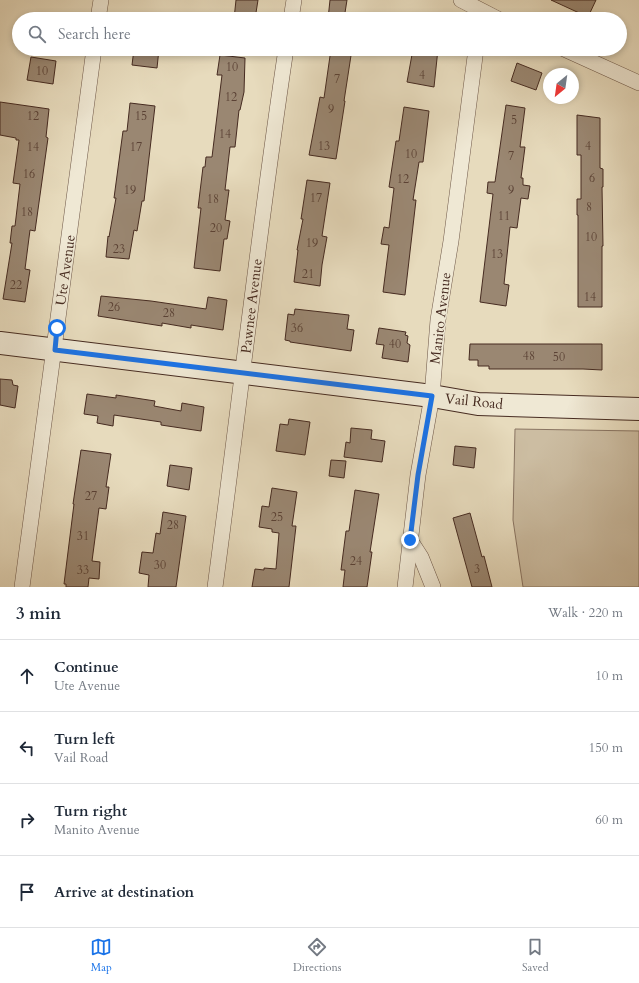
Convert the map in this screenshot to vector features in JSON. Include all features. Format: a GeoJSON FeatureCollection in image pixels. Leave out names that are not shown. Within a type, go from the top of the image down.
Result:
{"type":"FeatureCollection","features":[{"type":"Feature","properties":{"kind":"street"},"geometry":{"type":"LineString","coordinates":[[99,12],[101,0]]}},
{"type":"Feature","properties":{"kind":"street"},"geometry":{"type":"LineString","coordinates":[[292,12],[294,0]]}},
{"type":"Feature","properties":{"kind":"street"},"geometry":{"type":"LineString","coordinates":[[461,0],[479,12]]}},
{"type":"Feature","properties":{"kind":"street","name":"Ute Avenue"},"geometry":{"type":"LineString","coordinates":[[22,587],[55,350],[93,56]]}},
{"type":"Feature","properties":{"kind":"street","name":"Pawnee Avenue"},"geometry":{"type":"LineString","coordinates":[[215,587],[243,373],[249,314],[285,56]]}},
{"type":"Feature","properties":{"kind":"street","name":"Manito Avenue"},"geometry":{"type":"LineString","coordinates":[[405,587],[418,475],[432,396],[438,320],[451,241],[475,56]]}},
{"type":"Feature","properties":{"kind":"street"},"geometry":{"type":"LineString","coordinates":[[579,56],[639,83]]}},
{"type":"Feature","properties":{"kind":"street","name":"Vail Road"},"geometry":{"type":"LineString","coordinates":[[0,343],[432,396],[478,404],[639,409]]}},
{"type":"Feature","properties":{"kind":"street"},"geometry":{"type":"LineString","coordinates":[[410,540],[421,557],[433,587]]}},
{"type":"Feature","properties":{"kind":"shaded area"},"geometry":{"type":"Polygon","coordinates":[[[515,429],[639,431],[639,587],[523,587],[513,520],[515,429]]]}},
{"type":"Feature","properties":{"kind":"building"},"geometry":{"type":"Polygon","coordinates":[[[236,0],[258,0],[256,12],[235,12],[236,0]]]}},
{"type":"Feature","properties":{"kind":"building"},"geometry":{"type":"Polygon","coordinates":[[[330,0],[347,0],[345,12],[329,12],[330,0]]]}},
{"type":"Feature","properties":{"kind":"building"},"geometry":{"type":"Polygon","coordinates":[[[551,0],[596,0],[590,12],[577,12],[551,0]]]}},
{"type":"Feature","properties":{"kind":"building"},"geometry":{"type":"Polygon","coordinates":[[[133,56],[158,56],[157,68],[132,65],[133,56]]]}},
{"type":"Feature","properties":{"kind":"building"},"geometry":{"type":"Polygon","coordinates":[[[220,56],[245,58],[244,92],[239,110],[235,147],[230,147],[225,190],[229,190],[225,220],[230,221],[227,239],[224,239],[220,271],[194,268],[201,208],[198,208],[203,167],[205,167],[206,157],[212,157],[222,75],[217,75],[220,56]]]}},
{"type":"Feature","properties":{"kind":"building"},"geometry":{"type":"Polygon","coordinates":[[[330,56],[351,56],[336,159],[309,155],[320,97],[324,98],[330,56]]]}},
{"type":"Feature","properties":{"kind":"building"},"geometry":{"type":"Polygon","coordinates":[[[412,56],[437,56],[434,87],[407,82],[412,56]]]}},
{"type":"Feature","properties":{"kind":"building"},"geometry":{"type":"Polygon","coordinates":[[[31,57],[56,61],[53,84],[27,80],[31,57]]]}},
{"type":"Feature","properties":{"kind":"building"},"geometry":{"type":"Polygon","coordinates":[[[517,63],[542,73],[536,90],[511,81],[517,63]]]}},
{"type":"Feature","properties":{"kind":"building"},"geometry":{"type":"Polygon","coordinates":[[[0,102],[49,109],[46,137],[48,138],[35,231],[30,230],[25,269],[30,270],[25,302],[3,299],[12,243],[10,243],[12,226],[15,226],[20,184],[13,183],[19,140],[0,135],[0,102]]]}},
{"type":"Feature","properties":{"kind":"building"},"geometry":{"type":"Polygon","coordinates":[[[130,103],[155,106],[144,201],[142,201],[137,231],[134,230],[129,259],[106,257],[108,236],[109,237],[116,198],[114,198],[123,131],[127,131],[130,103]]]}},
{"type":"Feature","properties":{"kind":"building"},"geometry":{"type":"Polygon","coordinates":[[[506,105],[525,108],[520,147],[525,147],[521,178],[523,178],[523,185],[530,186],[528,199],[521,198],[517,228],[510,227],[504,284],[509,285],[506,306],[480,302],[493,194],[487,193],[488,182],[495,182],[506,105]]]}},
{"type":"Feature","properties":{"kind":"building"},"geometry":{"type":"Polygon","coordinates":[[[404,107],[429,111],[423,162],[419,162],[413,200],[416,200],[405,295],[383,292],[389,245],[381,244],[384,227],[389,228],[394,188],[389,187],[396,141],[399,141],[404,107]]]}},
{"type":"Feature","properties":{"kind":"building"},"geometry":{"type":"Polygon","coordinates":[[[577,115],[600,118],[600,168],[603,169],[602,307],[578,307],[577,199],[581,199],[581,155],[577,155],[577,115]]]}},
{"type":"Feature","properties":{"kind":"building"},"geometry":{"type":"Polygon","coordinates":[[[307,180],[330,183],[322,236],[327,237],[320,286],[294,282],[307,180]]]}},
{"type":"Feature","properties":{"kind":"building"},"geometry":{"type":"Polygon","coordinates":[[[101,296],[206,309],[208,297],[227,300],[223,330],[191,325],[191,328],[162,323],[162,326],[98,316],[101,296]]]}},
{"type":"Feature","properties":{"kind":"building"},"geometry":{"type":"Polygon","coordinates":[[[295,309],[349,315],[347,329],[354,330],[351,351],[285,340],[288,314],[294,315],[295,309]]]}},
{"type":"Feature","properties":{"kind":"building"},"geometry":{"type":"Polygon","coordinates":[[[379,328],[406,332],[405,335],[408,336],[407,343],[410,345],[408,362],[382,358],[384,345],[376,344],[379,328]]]}},
{"type":"Feature","properties":{"kind":"building"},"geometry":{"type":"Polygon","coordinates":[[[470,344],[602,344],[602,370],[489,369],[489,366],[478,366],[478,360],[469,360],[470,344]]]}},
{"type":"Feature","properties":{"kind":"building"},"geometry":{"type":"Polygon","coordinates":[[[0,379],[12,380],[13,385],[18,386],[15,408],[0,405],[0,379]]]}},
{"type":"Feature","properties":{"kind":"building"},"geometry":{"type":"Polygon","coordinates":[[[87,394],[116,398],[116,395],[155,401],[154,406],[181,411],[182,403],[204,407],[201,431],[161,425],[161,422],[114,415],[113,426],[97,423],[98,416],[84,414],[87,394]]]}},
{"type":"Feature","properties":{"kind":"building"},"geometry":{"type":"Polygon","coordinates":[[[289,419],[310,422],[305,455],[276,451],[280,424],[288,425],[289,419]]]}},
{"type":"Feature","properties":{"kind":"building"},"geometry":{"type":"Polygon","coordinates":[[[351,428],[372,430],[371,439],[385,441],[382,462],[344,457],[346,442],[350,443],[351,428]]]}},
{"type":"Feature","properties":{"kind":"building"},"geometry":{"type":"Polygon","coordinates":[[[455,446],[476,448],[474,468],[453,465],[455,446]]]}},
{"type":"Feature","properties":{"kind":"building"},"geometry":{"type":"Polygon","coordinates":[[[81,450],[111,454],[106,487],[109,487],[106,509],[99,508],[92,561],[100,562],[99,579],[89,578],[88,587],[66,587],[66,584],[64,584],[81,450]]]}},
{"type":"Feature","properties":{"kind":"building"},"geometry":{"type":"Polygon","coordinates":[[[331,460],[346,461],[344,478],[329,476],[331,460]]]}},
{"type":"Feature","properties":{"kind":"building"},"geometry":{"type":"Polygon","coordinates":[[[170,465],[192,468],[189,490],[167,486],[170,465]]]}},
{"type":"Feature","properties":{"kind":"building"},"geometry":{"type":"Polygon","coordinates":[[[272,488],[297,492],[292,526],[296,526],[289,587],[252,587],[255,569],[276,569],[279,533],[272,532],[272,529],[259,527],[262,506],[269,507],[272,488]]]}},
{"type":"Feature","properties":{"kind":"building"},"geometry":{"type":"Polygon","coordinates":[[[355,490],[379,494],[370,552],[372,552],[367,587],[343,587],[345,570],[341,570],[346,531],[349,531],[355,490]]]}},
{"type":"Feature","properties":{"kind":"building"},"geometry":{"type":"Polygon","coordinates":[[[163,512],[186,516],[176,587],[148,587],[149,575],[139,573],[142,552],[153,553],[156,533],[160,534],[163,512]]]}},
{"type":"Feature","properties":{"kind":"building"},"geometry":{"type":"Polygon","coordinates":[[[470,513],[492,587],[472,587],[453,518],[470,513]]]}},
{"type":"Feature","properties":{"kind":"route"},"geometry":{"type":"LineString","coordinates":[[57,328],[55,350],[432,396],[418,475],[410,540]]}}]}
